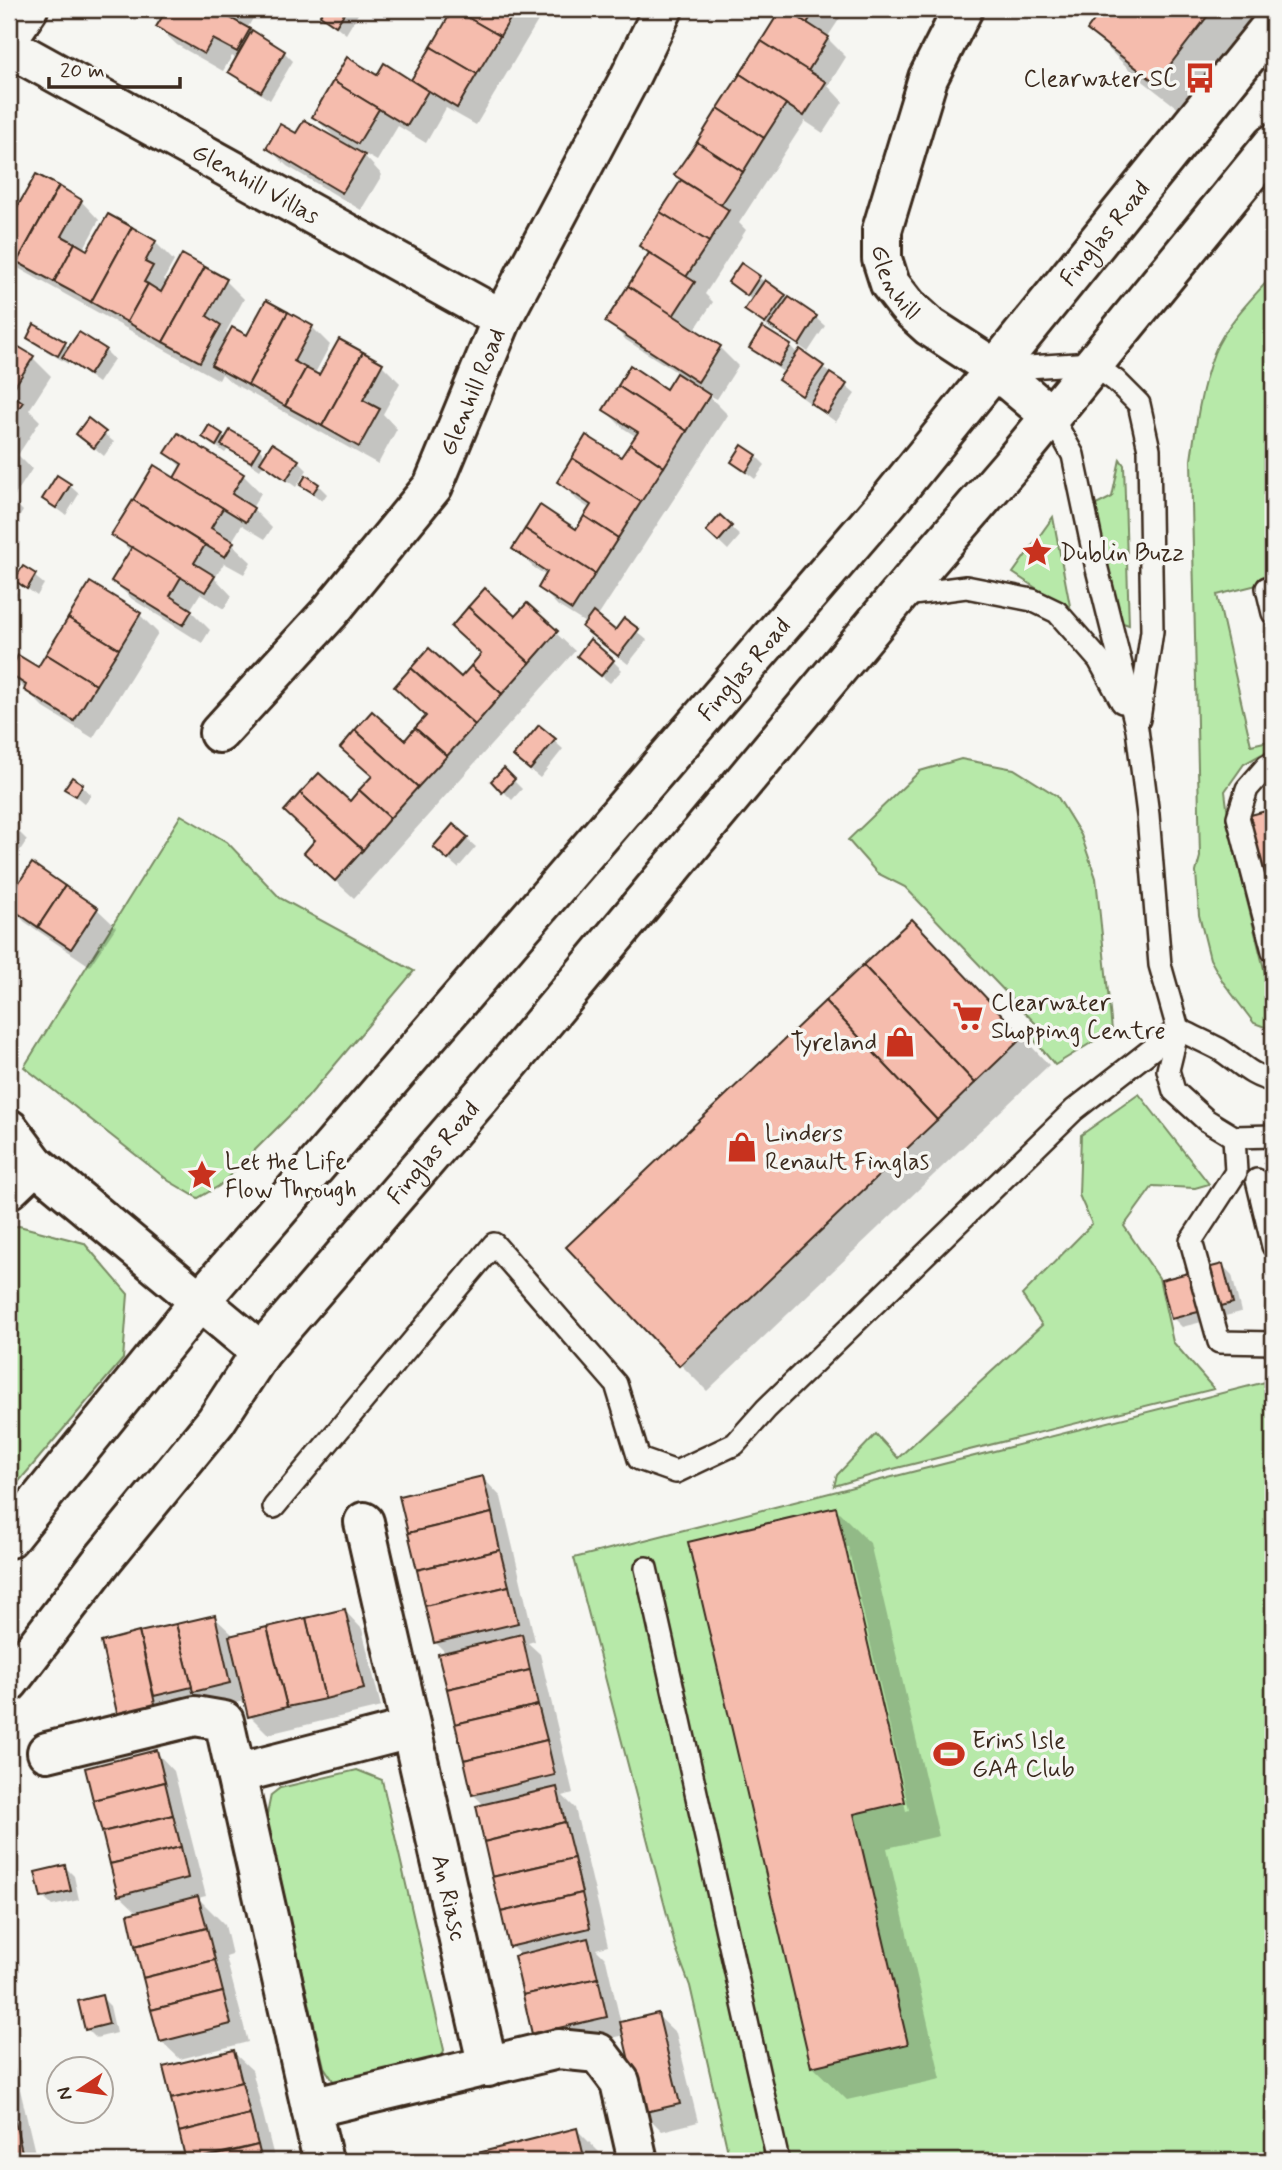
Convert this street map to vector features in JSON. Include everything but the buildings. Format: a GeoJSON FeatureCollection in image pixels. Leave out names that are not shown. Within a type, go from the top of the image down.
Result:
{"type":"FeatureCollection","features":[{"type":"Feature","properties":{"kind":"street"},"geometry":{"type":"LineString","coordinates":[[9,37],[28,9]]}},
{"type":"Feature","properties":{"kind":"street","name":"Glenhill Road"},"geometry":{"type":"LineString","coordinates":[[219,733],[329,613],[433,486],[502,319],[627,83],[663,9]]}},
{"type":"Feature","properties":{"kind":"street","name":"Glenhill"},"geometry":{"type":"LineString","coordinates":[[963,9],[928,78],[882,230],[882,259],[890,284],[907,306],[929,326],[995,369],[1051,416]]}},
{"type":"Feature","properties":{"kind":"street","name":"Finglas Road"},"geometry":{"type":"LineString","coordinates":[[9,1538],[199,1302],[883,507],[1273,24]]}},
{"type":"Feature","properties":{"kind":"street","name":"Glenhill Villas"},"geometry":{"type":"LineString","coordinates":[[9,47],[502,319]]}},
{"type":"Feature","properties":{"kind":"street","name":"Finglas Road"},"geometry":{"type":"LineString","coordinates":[[9,1682],[104,1558],[216,1421],[261,1352],[508,1065],[1051,416],[1273,144]]}},
{"type":"Feature","properties":{"kind":"street"},"geometry":{"type":"LineString","coordinates":[[9,1129],[22,1177],[199,1302],[261,1352]]}},
{"type":"Feature","properties":{"kind":"street","name":"An Riasc"},"geometry":{"type":"LineString","coordinates":[[364,1521],[488,2067]]}},
{"type":"Feature","properties":{"kind":"street"},"geometry":{"type":"LineString","coordinates":[[47,1752],[195,1716],[224,1721],[324,2161]]}},
{"type":"Feature","properties":{"kind":"street"},"geometry":{"type":"LineString","coordinates":[[236,1774],[410,1730]]}},
{"type":"Feature","properties":{"kind":"street"},"geometry":{"type":"LineString","coordinates":[[311,2108],[558,2049],[598,2053],[620,2082],[638,2161]]}},
{"type":"Feature","properties":{"kind":"lane"},"geometry":{"type":"LineString","coordinates":[[995,369],[1092,363],[1116,381],[1139,404],[1149,449],[1152,631],[1137,729]]}},
{"type":"Feature","properties":{"kind":"lane"},"geometry":{"type":"LineString","coordinates":[[1051,416],[1073,455],[1097,569],[1137,729],[1148,815],[1160,965],[1178,1029],[1168,1070],[1174,1091],[1206,1120],[1234,1137],[1273,1136]]}},
{"type":"Feature","properties":{"kind":"lane"},"geometry":{"type":"LineString","coordinates":[[898,596],[966,587],[1032,600],[1057,612],[1099,660],[1137,729]]}},
{"type":"Feature","properties":{"kind":"lane"},"geometry":{"type":"LineString","coordinates":[[1266,588],[1273,613]]}},
{"type":"Feature","properties":{"kind":"lane"},"geometry":{"type":"LineString","coordinates":[[1273,764],[1267,766],[1247,789],[1238,817],[1273,951]]}},
{"type":"Feature","properties":{"kind":"lane"},"geometry":{"type":"LineString","coordinates":[[1178,1029],[1221,1050],[1238,1064],[1273,1080]]}},
{"type":"Feature","properties":{"kind":"lane"},"geometry":{"type":"LineString","coordinates":[[274,1507],[494,1244],[616,1384],[639,1459],[676,1472],[735,1444],[766,1409],[1074,1110],[1178,1029]]}},
{"type":"Feature","properties":{"kind":"lane"},"geometry":{"type":"LineString","coordinates":[[1234,1137],[1236,1172],[1191,1241],[1219,1342],[1273,1343]]}},
{"type":"Feature","properties":{"kind":"lane"},"geometry":{"type":"LineString","coordinates":[[1236,1172],[1265,1181],[1273,1246]]}},
{"type":"Feature","properties":{"kind":"lane"},"geometry":{"type":"LineString","coordinates":[[646,1569],[778,2161]]}},
{"type":"Feature","properties":{"kind":"green space"},"geometry":{"type":"Polygon","coordinates":[[[1273,275],[1273,581],[1217,595],[1251,745],[1273,740],[1273,748],[1244,764],[1225,791],[1230,832],[1273,1005],[1273,1030],[1254,1023],[1223,982],[1210,959],[1199,915],[1196,872],[1200,857],[1191,460],[1202,392],[1214,353],[1232,322],[1273,275]]]}},
{"type":"Feature","properties":{"kind":"green space"},"geometry":{"type":"Polygon","coordinates":[[[1120,459],[1124,465],[1129,625],[1114,620],[1096,505],[1112,497],[1120,459]]]}},
{"type":"Feature","properties":{"kind":"green space"},"geometry":{"type":"Polygon","coordinates":[[[1053,517],[1071,611],[1013,573],[1053,517]]]}},
{"type":"Feature","properties":{"kind":"green space"},"geometry":{"type":"Polygon","coordinates":[[[961,759],[1014,769],[1057,796],[1081,835],[1096,878],[1112,1030],[1055,1065],[1028,1033],[1038,1026],[905,887],[877,873],[848,840],[920,771],[961,759]]]}},
{"type":"Feature","properties":{"kind":"green space"},"geometry":{"type":"Polygon","coordinates":[[[181,815],[227,842],[280,898],[414,971],[307,1098],[219,1186],[198,1198],[169,1181],[24,1067],[181,815]]]}},
{"type":"Feature","properties":{"kind":"green space"},"geometry":{"type":"Polygon","coordinates":[[[1139,1094],[1209,1184],[1195,1188],[1153,1186],[1124,1226],[1159,1278],[1173,1342],[1214,1389],[834,1486],[837,1475],[876,1434],[898,1458],[1042,1325],[1022,1295],[1092,1224],[1079,1195],[1081,1135],[1139,1094]]]}},
{"type":"Feature","properties":{"kind":"green space"},"geometry":{"type":"Polygon","coordinates":[[[19,1226],[84,1243],[128,1294],[123,1359],[9,1493],[9,1227],[19,1226]]]}},
{"type":"Feature","properties":{"kind":"green space","name":"Erins Isle GAA Club"},"geometry":{"type":"Polygon","coordinates":[[[1273,1380],[1273,2161],[730,2161],[690,1986],[676,1949],[574,1558],[1273,1380]]]}},
{"type":"Feature","properties":{"kind":"green space"},"geometry":{"type":"Polygon","coordinates":[[[357,1770],[382,1780],[444,2050],[439,2066],[348,2093],[334,2082],[324,2067],[266,1819],[271,1795],[280,1788],[357,1770]]]}},
{"type":"Feature","properties":{"kind":"place","name":"Clearwater SC"},"geometry":{"type":"Point","coordinates":[1200,78]}},
{"type":"Feature","properties":{"kind":"place","name":"Dublin Buzz"},"geometry":{"type":"Point","coordinates":[1037,552]}},
{"type":"Feature","properties":{"kind":"place","name":"Clearwater Shopping Centre"},"geometry":{"type":"Point","coordinates":[968,1016]}},
{"type":"Feature","properties":{"kind":"place","name":"Tyreland"},"geometry":{"type":"Point","coordinates":[900,1042]}},
{"type":"Feature","properties":{"kind":"place","name":"Linders Renault Finglas"},"geometry":{"type":"Point","coordinates":[742,1147]}},
{"type":"Feature","properties":{"kind":"place","name":"Let the Life Flow Through"},"geometry":{"type":"Point","coordinates":[202,1175]}},
{"type":"Feature","properties":{"kind":"place","name":"Erins Isle GAA Club"},"geometry":{"type":"Point","coordinates":[949,1754]}}]}
